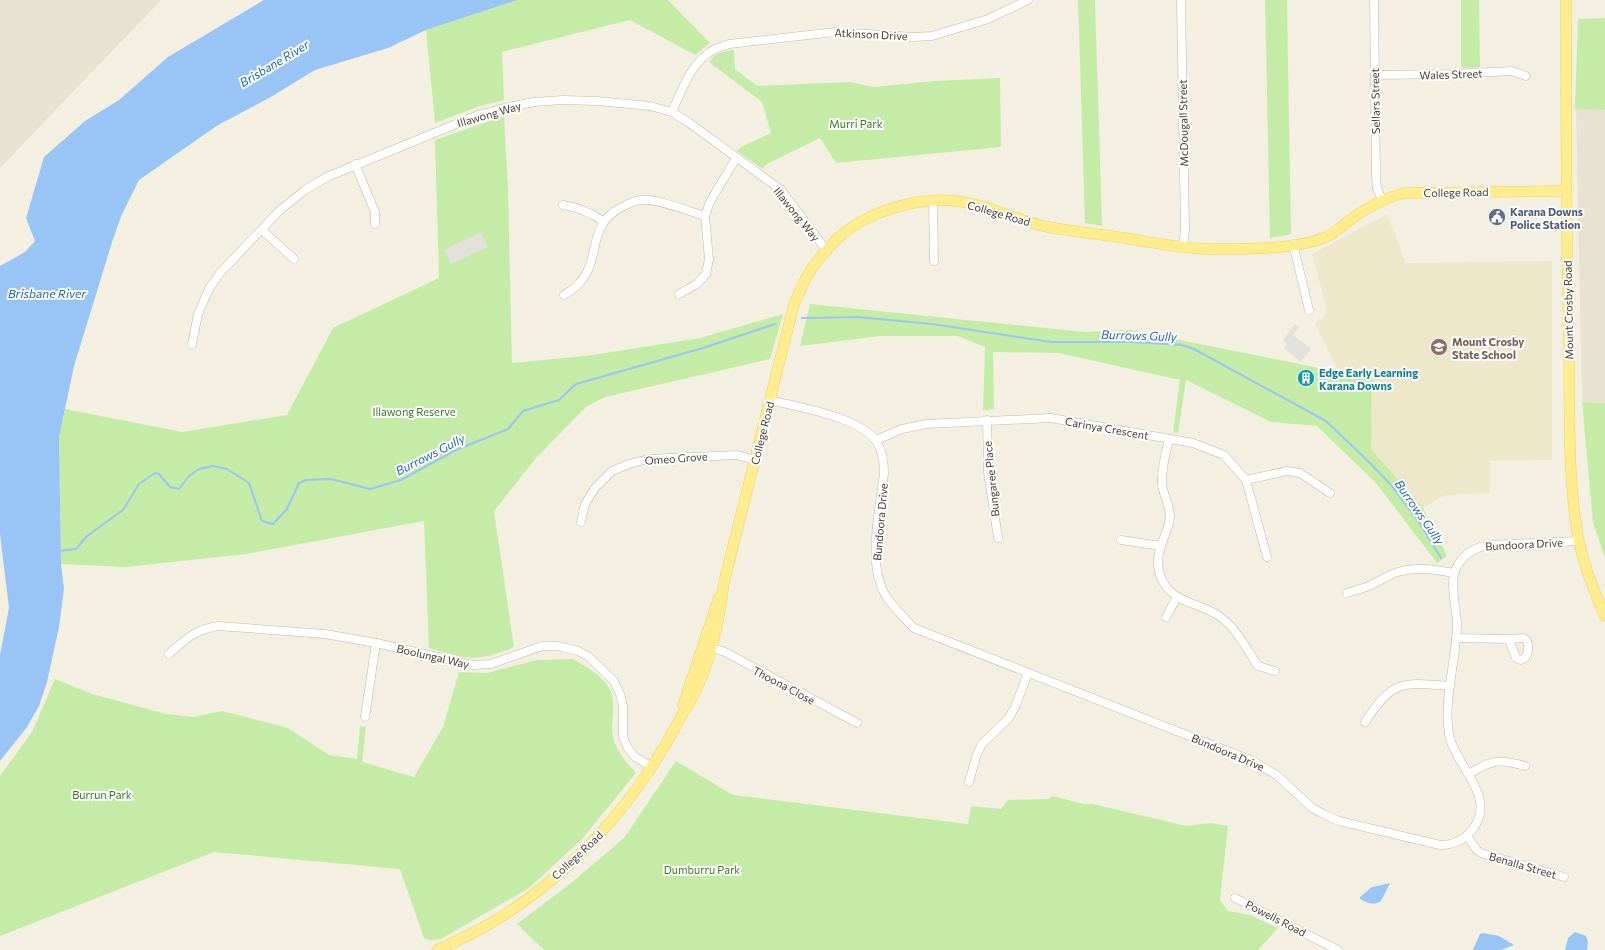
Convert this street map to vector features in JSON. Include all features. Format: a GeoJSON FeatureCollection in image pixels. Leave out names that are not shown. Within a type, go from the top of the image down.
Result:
{"type":"FeatureCollection","features":[{"type":"Feature","properties":{"kind":"main road","name":"Mount Crosby Road"},"geometry":{"type":"LineString","coordinates":[[1566,0],[1566,191],[1571,462],[1579,541],[1590,579],[1605,616]]}},
{"type":"Feature","properties":{"kind":"main road","name":"College Road"},"geometry":{"type":"LineString","coordinates":[[437,950],[496,920],[523,902],[578,858],[604,830],[652,767],[693,698],[702,676],[707,646],[720,616],[724,582],[794,304],[804,282],[815,264],[836,240],[853,228],[874,216],[901,205],[933,200],[956,201],[984,207],[1018,219],[1045,226],[1183,247],[1226,249],[1294,244],[1318,240],[1330,235],[1382,200],[1404,193],[1566,191]]}},
{"type":"Feature","properties":{"kind":"street","name":"Atkinson Drive"},"geometry":{"type":"LineString","coordinates":[[672,112],[692,70],[702,59],[714,50],[729,44],[835,32],[914,37],[932,36],[953,31],[988,19],[1028,0]]}},
{"type":"Feature","properties":{"kind":"street","name":"McDougall Street"},"geometry":{"type":"LineString","coordinates":[[1181,0],[1185,229],[1183,247]]}},
{"type":"Feature","properties":{"kind":"street","name":"Sellars Street"},"geometry":{"type":"LineString","coordinates":[[1374,0],[1376,178],[1377,188],[1382,200]]}},
{"type":"Feature","properties":{"kind":"street","name":"Wales Street"},"geometry":{"type":"LineString","coordinates":[[1375,75],[1454,74],[1512,71],[1526,76]]}},
{"type":"Feature","properties":{"kind":"street","name":"Illawong Way"},"geometry":{"type":"LineString","coordinates":[[192,344],[198,314],[209,289],[220,273],[279,211],[305,190],[327,177],[355,164],[478,115],[534,102],[564,100],[597,101],[650,106],[672,112],[781,190],[827,251]]}},
{"type":"Feature","properties":{"kind":"street"},"geometry":{"type":"LineString","coordinates":[[679,294],[697,284],[706,274],[709,259],[705,216],[710,202],[736,158]]}},
{"type":"Feature","properties":{"kind":"street"},"geometry":{"type":"LineString","coordinates":[[355,164],[375,212],[375,224]]}},
{"type":"Feature","properties":{"kind":"street"},"geometry":{"type":"LineString","coordinates":[[564,294],[582,281],[589,267],[597,237],[603,222],[614,211],[627,204],[640,200],[656,202],[705,216]]}},
{"type":"Feature","properties":{"kind":"street"},"geometry":{"type":"LineString","coordinates":[[933,200],[934,261]]}},
{"type":"Feature","properties":{"kind":"street"},"geometry":{"type":"LineString","coordinates":[[563,205],[573,207],[596,216],[603,222]]}},
{"type":"Feature","properties":{"kind":"street"},"geometry":{"type":"LineString","coordinates":[[262,230],[294,260]]}},
{"type":"Feature","properties":{"kind":"street"},"geometry":{"type":"LineString","coordinates":[[1294,244],[1309,310]]}},
{"type":"Feature","properties":{"kind":"street"},"geometry":{"type":"LineString","coordinates":[[770,400],[843,419],[859,426],[876,440]]}},
{"type":"Feature","properties":{"kind":"street","name":"Carinya Crescent"},"geometry":{"type":"LineString","coordinates":[[876,440],[909,427],[987,420],[1050,418],[1193,443],[1224,455],[1246,480],[1266,557]]}},
{"type":"Feature","properties":{"kind":"street","name":"Bungaree Place"},"geometry":{"type":"LineString","coordinates":[[987,420],[988,472],[998,538]]}},
{"type":"Feature","properties":{"kind":"street"},"geometry":{"type":"LineString","coordinates":[[1169,439],[1162,475],[1162,484],[1170,511],[1170,519],[1157,559],[1159,572],[1163,582],[1176,596],[1220,616],[1231,627],[1258,666],[1275,671]]}},
{"type":"Feature","properties":{"kind":"street","name":"Bundoora Drive"},"geometry":{"type":"LineString","coordinates":[[876,440],[881,451],[884,468],[875,546],[876,568],[879,580],[886,596],[896,610],[914,628],[1253,761],[1278,776],[1311,807],[1339,821],[1440,845],[1458,842],[1468,836]]}},
{"type":"Feature","properties":{"kind":"street","name":"Omeo Grove"},"geometry":{"type":"LineString","coordinates":[[581,522],[585,504],[595,488],[612,471],[629,464],[648,458],[737,454],[755,460]]}},
{"type":"Feature","properties":{"kind":"street"},"geometry":{"type":"LineString","coordinates":[[1246,480],[1287,471],[1300,473],[1330,493]]}},
{"type":"Feature","properties":{"kind":"street"},"geometry":{"type":"LineString","coordinates":[[1121,540],[1161,546]]}},
{"type":"Feature","properties":{"kind":"street","name":"Bundoora Drive"},"geometry":{"type":"LineString","coordinates":[[1454,573],[1461,560],[1468,552],[1478,546],[1579,541]]}},
{"type":"Feature","properties":{"kind":"street"},"geometry":{"type":"LineString","coordinates":[[1347,592],[1371,585],[1386,576],[1413,569],[1430,569],[1454,573],[1453,582],[1457,625],[1447,718],[1449,736],[1455,752],[1469,774],[1478,794],[1480,810],[1478,821],[1468,836]]}},
{"type":"Feature","properties":{"kind":"street"},"geometry":{"type":"LineString","coordinates":[[1166,617],[1176,596]]}},
{"type":"Feature","properties":{"kind":"street","name":"Boolungal Way"},"geometry":{"type":"LineString","coordinates":[[169,654],[193,633],[205,628],[218,626],[325,634],[376,643],[473,665],[491,664],[542,646],[558,646],[578,651],[588,656],[603,668],[618,686],[622,700],[623,736],[627,747],[635,757],[652,767]]}},
{"type":"Feature","properties":{"kind":"street"},"geometry":{"type":"LineString","coordinates":[[1456,638],[1509,640]]}},
{"type":"Feature","properties":{"kind":"street"},"geometry":{"type":"LineString","coordinates":[[365,717],[376,643]]}},
{"type":"Feature","properties":{"kind":"street","name":"Thoona Close"},"geometry":{"type":"LineString","coordinates":[[707,646],[724,652],[857,723]]}},
{"type":"Feature","properties":{"kind":"street"},"geometry":{"type":"LineString","coordinates":[[969,782],[977,754],[982,744],[1008,719],[1015,707],[1028,673]]}},
{"type":"Feature","properties":{"kind":"street"},"geometry":{"type":"LineString","coordinates":[[1365,722],[1383,697],[1398,687],[1416,683],[1450,686]]}},
{"type":"Feature","properties":{"kind":"street"},"geometry":{"type":"LineString","coordinates":[[1469,774],[1480,767],[1496,761],[1508,761],[1526,766]]}},
{"type":"Feature","properties":{"kind":"street","name":"Benalla Street"},"geometry":{"type":"LineString","coordinates":[[1468,836],[1481,854],[1564,877]]}},
{"type":"Feature","properties":{"kind":"street","name":"Powells Road"},"geometry":{"type":"LineString","coordinates":[[1235,898],[1338,950]]}},
{"type":"Feature","properties":{"kind":"shaded area"},"geometry":{"type":"Polygon","coordinates":[[[0,0],[161,0],[0,168],[0,0]]]}},
{"type":"Feature","properties":{"kind":"shaded area"},"geometry":{"type":"Polygon","coordinates":[[[1576,108],[1605,110],[1605,403],[1582,402],[1576,108]]]}},
{"type":"Feature","properties":{"kind":"shaded area","name":"Mount Crosby State School"},"geometry":{"type":"Polygon","coordinates":[[[1387,214],[1406,263],[1552,261],[1552,460],[1490,461],[1490,493],[1445,495],[1423,508],[1371,449],[1372,371],[1339,372],[1315,324],[1325,315],[1326,307],[1312,254],[1387,214]]]}},
{"type":"Feature","properties":{"kind":"shaded area"},"geometry":{"type":"Polygon","coordinates":[[[481,232],[488,247],[451,264],[444,250],[481,232]]]}},
{"type":"Feature","properties":{"kind":"shaded area"},"geometry":{"type":"Polygon","coordinates":[[[1295,324],[1300,327],[1293,335],[1311,349],[1301,362],[1284,348],[1287,344],[1283,340],[1295,324]]]}},
{"type":"Feature","properties":{"kind":"green space"},"geometry":{"type":"Polygon","coordinates":[[[518,0],[668,0],[710,43],[695,55],[630,20],[502,52],[504,100],[480,106],[435,123],[426,30],[518,0]]]}},
{"type":"Feature","properties":{"kind":"green space"},"geometry":{"type":"Polygon","coordinates":[[[1078,0],[1095,0],[1102,226],[1085,223],[1078,0]]]}},
{"type":"Feature","properties":{"kind":"green space"},"geometry":{"type":"Polygon","coordinates":[[[1265,0],[1287,0],[1291,234],[1270,238],[1265,0]]]}},
{"type":"Feature","properties":{"kind":"green space"},"geometry":{"type":"Polygon","coordinates":[[[1461,0],[1479,0],[1480,67],[1461,68],[1461,0]]]}},
{"type":"Feature","properties":{"kind":"green space"},"geometry":{"type":"Polygon","coordinates":[[[1605,18],[1605,110],[1575,109],[1578,19],[1605,18]]]}},
{"type":"Feature","properties":{"kind":"green space","name":"Murri Park"},"geometry":{"type":"Polygon","coordinates":[[[734,50],[735,69],[757,86],[850,82],[873,87],[936,81],[1000,78],[1001,147],[836,163],[820,138],[765,165],[763,169],[737,151],[741,147],[771,133],[762,102],[709,62],[714,56],[720,53],[734,50]]]}},
{"type":"Feature","properties":{"kind":"green space","name":"Illawong Reserve"},"geometry":{"type":"Polygon","coordinates":[[[504,116],[508,190],[512,363],[593,355],[700,338],[783,314],[770,359],[605,397],[586,407],[536,458],[494,511],[514,647],[491,655],[472,658],[452,655],[429,648],[424,521],[246,554],[126,567],[61,564],[59,437],[65,409],[182,432],[287,415],[333,328],[439,278],[435,140],[504,116]]]}},
{"type":"Feature","properties":{"kind":"green space"},"geometry":{"type":"Polygon","coordinates":[[[810,304],[1085,332],[1131,330],[1339,372],[1372,370],[1371,449],[1423,508],[1447,556],[1437,563],[1376,483],[1317,426],[1271,422],[1186,380],[1178,433],[1173,432],[1180,380],[1059,353],[993,352],[994,409],[983,411],[985,347],[958,336],[880,336],[800,346],[810,304]]]}},
{"type":"Feature","properties":{"kind":"green space"},"geometry":{"type":"Polygon","coordinates":[[[1582,402],[1605,403],[1605,558],[1593,522],[1582,402]]]}},
{"type":"Feature","properties":{"kind":"green space","name":"Burrun Park"},"geometry":{"type":"Polygon","coordinates":[[[573,659],[589,668],[599,676],[610,690],[613,704],[612,727],[614,740],[623,758],[636,773],[582,839],[529,888],[441,939],[430,940],[424,938],[400,869],[214,852],[0,936],[0,776],[32,732],[55,679],[92,694],[166,714],[194,717],[222,711],[288,728],[329,755],[357,759],[360,726],[366,727],[362,762],[414,777],[443,727],[459,672],[487,673],[537,660],[573,659]]]}},
{"type":"Feature","properties":{"kind":"green space","name":"Dumburru Park"},"geometry":{"type":"Polygon","coordinates":[[[676,761],[733,795],[968,824],[971,806],[1001,809],[1008,800],[1049,799],[1052,796],[1186,826],[1211,823],[1228,826],[1220,900],[1228,911],[1250,915],[1278,928],[1258,950],[544,950],[517,924],[571,883],[624,838],[676,761]]]}},
{"type":"Feature","properties":{"kind":"water","name":"Brisbane River"},"geometry":{"type":"Polygon","coordinates":[[[264,0],[518,0],[426,30],[388,48],[315,70],[269,98],[218,125],[139,180],[122,214],[113,239],[74,366],[59,437],[61,564],[64,589],[59,627],[47,682],[39,706],[27,727],[0,761],[0,655],[9,608],[0,534],[0,266],[25,252],[35,241],[26,218],[44,157],[85,121],[119,100],[168,57],[264,0]]]}},
{"type":"Feature","properties":{"kind":"water"},"geometry":{"type":"Polygon","coordinates":[[[1390,883],[1381,901],[1378,903],[1365,902],[1360,899],[1360,897],[1372,887],[1390,883]]]}},
{"type":"Feature","properties":{"kind":"water"},"geometry":{"type":"Polygon","coordinates":[[[1575,932],[1586,936],[1588,942],[1587,950],[1565,950],[1568,938],[1575,932]]]}},
{"type":"Feature","properties":{"kind":"water"},"geometry":{"type":"Polygon","coordinates":[[[1483,933],[1499,936],[1514,945],[1501,950],[1473,950],[1480,934],[1483,933]]]}},
{"type":"Feature","properties":{"kind":"waterway","name":"Burrows Gully"},"geometry":{"type":"LineString","coordinates":[[802,318],[858,317],[932,324],[1051,342],[1132,342],[1182,345],[1194,349],[1326,421],[1392,486],[1419,522],[1441,558]]}},
{"type":"Feature","properties":{"kind":"waterway","name":"Burrows Gully"},"geometry":{"type":"LineString","coordinates":[[59,551],[76,549],[87,536],[123,510],[139,484],[155,473],[159,474],[170,487],[179,489],[189,476],[199,469],[213,466],[227,469],[249,483],[262,521],[273,524],[287,509],[299,483],[306,480],[331,479],[370,489],[401,480],[456,450],[508,429],[523,411],[559,400],[576,384],[703,348],[775,324]]}},
{"type":"Feature","properties":{"kind":"place","name":"Karana Downs Police Station"},"geometry":{"type":"Point","coordinates":[1497,217]}},
{"type":"Feature","properties":{"kind":"place","name":"Mount Crosby State School"},"geometry":{"type":"Point","coordinates":[1439,347]}},
{"type":"Feature","properties":{"kind":"place","name":"Edge Early Learning Karana Downs"},"geometry":{"type":"Point","coordinates":[1306,378]}}]}
